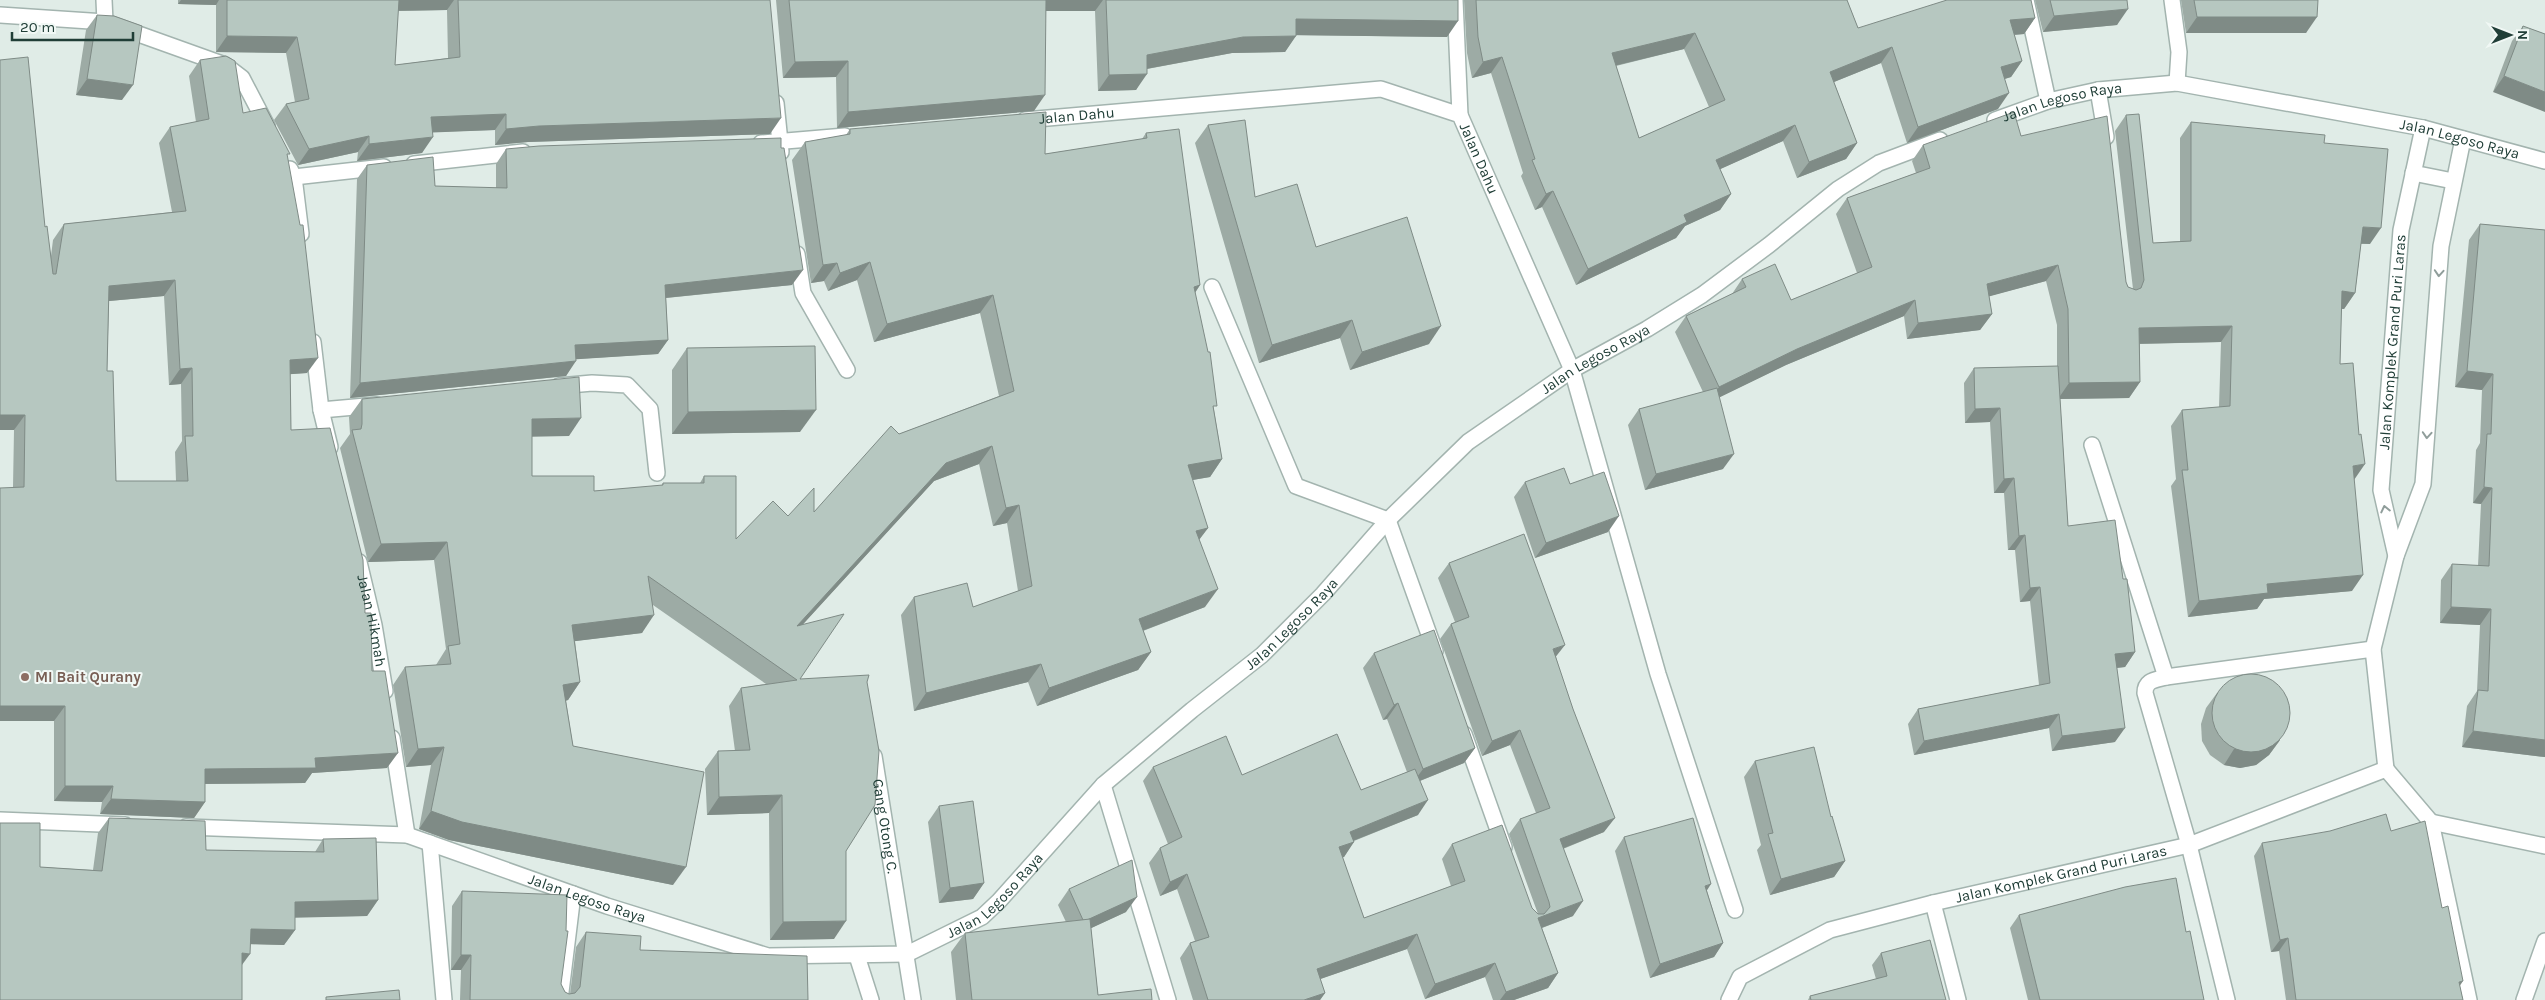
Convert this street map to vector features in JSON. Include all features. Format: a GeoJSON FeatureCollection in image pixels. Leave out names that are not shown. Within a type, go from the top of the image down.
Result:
{"type":"FeatureCollection","features":[{"type":"Feature","properties":{"kind":"street"},"geometry":{"type":"LineString","coordinates":[[104,0],[105,22]]}},
{"type":"Feature","properties":{"kind":"street"},"geometry":{"type":"LineString","coordinates":[[1455,0],[1460,115]]}},
{"type":"Feature","properties":{"kind":"street"},"geometry":{"type":"LineString","coordinates":[[2026,0],[2048,101]]}},
{"type":"Feature","properties":{"kind":"street"},"geometry":{"type":"LineString","coordinates":[[2172,0],[2179,52],[2177,83]]}},
{"type":"Feature","properties":{"kind":"street"},"geometry":{"type":"LineString","coordinates":[[0,15],[105,22],[234,71],[242,78],[272,136]]}},
{"type":"Feature","properties":{"kind":"street","name":"Jalan Legoso Raya"},"geometry":{"type":"LineString","coordinates":[[1978,126],[2048,101],[2098,90],[2177,83],[2423,128],[2545,161]]}},
{"type":"Feature","properties":{"kind":"street"},"geometry":{"type":"LineString","coordinates":[[775,86],[784,171]]}},
{"type":"Feature","properties":{"kind":"street","name":"Jalan Dahu"},"geometry":{"type":"LineString","coordinates":[[1005,122],[1381,89],[1460,115],[1572,370],[1658,674],[1735,910]]}},
{"type":"Feature","properties":{"kind":"street"},"geometry":{"type":"LineString","coordinates":[[2098,90],[2108,150]]}},
{"type":"Feature","properties":{"kind":"street","name":"Jalan Komplek Grand Puri Laras"},"geometry":{"type":"LineString","coordinates":[[2396,556],[2381,490],[2401,230],[2423,128]]}},
{"type":"Feature","properties":{"kind":"street"},"geometry":{"type":"LineString","coordinates":[[750,144],[858,135]]}},
{"type":"Feature","properties":{"kind":"street","name":"Jalan Legoso Raya"},"geometry":{"type":"LineString","coordinates":[[169,826],[407,835],[573,894],[768,956],[907,954],[982,917],[999,901],[1103,786],[1192,710],[1262,655],[1323,594],[1388,520],[1468,442],[1572,370],[1647,329],[1702,295],[1769,245],[1838,189],[1870,168],[1951,136]]}},
{"type":"Feature","properties":{"kind":"street","name":"Jalan Komplek Grand Puri Laras"},"geometry":{"type":"LineString","coordinates":[[1729,1000],[1740,976],[1830,930],[1934,903],[2189,845],[2386,769],[2373,649],[2396,556],[2423,484],[2441,246],[2453,181],[2464,139]]}},
{"type":"Feature","properties":{"kind":"street"},"geometry":{"type":"LineString","coordinates":[[294,177],[537,151]]}},
{"type":"Feature","properties":{"kind":"street"},"geometry":{"type":"LineString","coordinates":[[281,152],[294,177],[302,245]]}},
{"type":"Feature","properties":{"kind":"street"},"geometry":{"type":"LineString","coordinates":[[2413,173],[2453,181]]}},
{"type":"Feature","properties":{"kind":"street"},"geometry":{"type":"LineString","coordinates":[[794,236],[803,293],[847,370]]}},
{"type":"Feature","properties":{"kind":"street"},"geometry":{"type":"LineString","coordinates":[[1212,287],[1296,486],[1388,520],[1441,669]]}},
{"type":"Feature","properties":{"kind":"street"},"geometry":{"type":"LineString","coordinates":[[311,322],[321,410],[335,466]]}},
{"type":"Feature","properties":{"kind":"street"},"geometry":{"type":"LineString","coordinates":[[544,388],[592,383],[627,385],[650,409],[657,473]]}},
{"type":"Feature","properties":{"kind":"street"},"geometry":{"type":"LineString","coordinates":[[321,410],[389,403]]}},
{"type":"Feature","properties":{"kind":"street"},"geometry":{"type":"LineString","coordinates":[[2092,445],[2166,677]]}},
{"type":"Feature","properties":{"kind":"street","name":"Jalan Hikmah"},"geometry":{"type":"LineString","coordinates":[[356,550],[374,625],[386,701]]}},
{"type":"Feature","properties":{"kind":"street","name":"Jalan Komplek Grand Puri Laras"},"geometry":{"type":"LineString","coordinates":[[2227,1000],[2189,845],[2145,693],[2145,686],[2148,682],[2166,677],[2373,649]]}},
{"type":"Feature","properties":{"kind":"street"},"geometry":{"type":"LineString","coordinates":[[1458,716],[1510,864]]}},
{"type":"Feature","properties":{"kind":"street"},"geometry":{"type":"LineString","coordinates":[[389,720],[407,835]]}},
{"type":"Feature","properties":{"kind":"street","name":"Gang Otong C."},"geometry":{"type":"LineString","coordinates":[[872,745],[913,1000]]}},
{"type":"Feature","properties":{"kind":"street"},"geometry":{"type":"LineString","coordinates":[[2386,769],[2431,822],[2468,1000]]}},
{"type":"Feature","properties":{"kind":"street"},"geometry":{"type":"LineString","coordinates":[[1103,786],[1168,1000]]}},
{"type":"Feature","properties":{"kind":"street"},"geometry":{"type":"LineString","coordinates":[[0,820],[139,825]]}},
{"type":"Feature","properties":{"kind":"street"},"geometry":{"type":"LineString","coordinates":[[2431,822],[2545,846]]}},
{"type":"Feature","properties":{"kind":"street"},"geometry":{"type":"LineString","coordinates":[[430,843],[444,1000]]}},
{"type":"Feature","properties":{"kind":"street"},"geometry":{"type":"LineString","coordinates":[[560,1000],[573,894]]}},
{"type":"Feature","properties":{"kind":"street"},"geometry":{"type":"LineString","coordinates":[[1934,903],[1958,1000]]}},
{"type":"Feature","properties":{"kind":"street"},"geometry":{"type":"LineString","coordinates":[[2524,1000],[2545,941]]}},
{"type":"Feature","properties":{"kind":"street"},"geometry":{"type":"LineString","coordinates":[[857,956],[872,1000]]}},
{"type":"Feature","properties":{"kind":"building"},"geometry":{"type":"Polygon","coordinates":[[[227,0],[399,0],[395,65],[460,57],[458,0],[770,0],[781,118],[539,126],[506,129],[506,114],[431,117],[433,137],[369,144],[369,136],[309,149],[286,104],[309,99],[297,37],[227,36],[227,0]]]}},
{"type":"Feature","properties":{"kind":"building"},"geometry":{"type":"Polygon","coordinates":[[[789,0],[1046,0],[1045,95],[848,112],[848,61],[795,62],[789,0]]]}},
{"type":"Feature","properties":{"kind":"building"},"geometry":{"type":"Polygon","coordinates":[[[1106,0],[1458,0],[1458,21],[1296,19],[1296,36],[1243,37],[1147,55],[1147,74],[1109,75],[1106,0]]]}},
{"type":"Feature","properties":{"kind":"building"},"geometry":{"type":"Polygon","coordinates":[[[1476,0],[1847,0],[1858,28],[1947,0],[2031,0],[2035,18],[2010,20],[2022,61],[2001,67],[2009,93],[1918,127],[1892,47],[1830,72],[1857,143],[1809,162],[1795,125],[1716,160],[1731,194],[1684,215],[1687,222],[1588,269],[1553,191],[1546,194],[1532,160],[1535,159],[1502,57],[1483,62],[1478,37],[1476,0]],[[1695,33],[1612,53],[1639,138],[1725,100],[1695,33]]]}},
{"type":"Feature","properties":{"kind":"building"},"geometry":{"type":"Polygon","coordinates":[[[2050,0],[2127,0],[2128,9],[2054,16],[2050,0]]]}},
{"type":"Feature","properties":{"kind":"building"},"geometry":{"type":"Polygon","coordinates":[[[2194,0],[2318,0],[2317,17],[2197,17],[2194,0]]]}},
{"type":"Feature","properties":{"kind":"building"},"geometry":{"type":"Polygon","coordinates":[[[97,15],[114,16],[142,26],[133,85],[87,79],[97,15]]]}},
{"type":"Feature","properties":{"kind":"building"},"geometry":{"type":"Polygon","coordinates":[[[2523,26],[2545,34],[2545,92],[2504,76],[2523,26]]]}},
{"type":"Feature","properties":{"kind":"building"},"geometry":{"type":"Polygon","coordinates":[[[226,56],[235,61],[243,113],[266,108],[290,154],[287,154],[300,225],[303,225],[318,358],[290,360],[291,430],[330,428],[363,560],[365,613],[371,613],[372,671],[385,671],[398,753],[315,758],[316,768],[205,769],[205,802],[111,799],[113,786],[65,786],[65,706],[0,706],[0,488],[24,487],[25,415],[0,415],[0,60],[28,57],[45,227],[47,226],[53,274],[56,274],[64,224],[186,211],[170,127],[209,119],[200,60],[226,56]],[[175,280],[109,286],[107,371],[113,371],[116,481],[188,481],[185,436],[193,436],[192,368],[180,369],[175,280]]]}},
{"type":"Feature","properties":{"kind":"building"},"geometry":{"type":"Polygon","coordinates":[[[1046,112],[1045,154],[1147,138],[1146,133],[1179,129],[1200,285],[1194,287],[1208,352],[1210,352],[1217,406],[1213,406],[1222,459],[1188,465],[1208,528],[1196,531],[1218,589],[1139,619],[1151,652],[1049,688],[1041,664],[926,693],[914,597],[967,583],[973,607],[1032,586],[1019,505],[1006,508],[992,446],[946,463],[797,626],[844,614],[800,679],[869,675],[867,682],[879,751],[875,805],[846,851],[846,921],[783,922],[782,795],[719,797],[718,751],[750,750],[741,688],[797,680],[648,576],[654,615],[572,625],[580,682],[563,685],[573,746],[704,772],[686,867],[462,822],[431,811],[444,747],[418,749],[405,667],[451,664],[448,646],[460,644],[447,542],[381,544],[352,430],[361,429],[362,399],[579,377],[581,418],[532,419],[532,476],[594,476],[594,491],[663,485],[663,483],[704,483],[704,476],[736,476],[736,539],[773,501],[788,516],[814,488],[814,512],[891,426],[899,434],[1014,391],[993,295],[887,324],[870,262],[840,273],[837,263],[823,265],[805,142],[850,134],[850,129],[1046,112]]]}},
{"type":"Feature","properties":{"kind":"building"},"geometry":{"type":"Polygon","coordinates":[[[2014,112],[2021,136],[2107,116],[2126,282],[2128,287],[2136,290],[2141,288],[2144,280],[2126,115],[2139,114],[2153,243],[2191,241],[2191,122],[2325,135],[2324,143],[2388,149],[2381,228],[2363,227],[2355,293],[2342,291],[2340,364],[2353,363],[2359,435],[2361,434],[2365,464],[2353,466],[2363,575],[2267,584],[2268,593],[2199,601],[2182,470],[2188,470],[2182,410],[2230,406],[2232,326],[2139,328],[2140,382],[2069,383],[2068,309],[2058,265],[1987,284],[1992,314],[1918,323],[1915,300],[1797,349],[1719,387],[1686,316],[1746,287],[1742,279],[1775,264],[1791,300],[1872,267],[1847,198],[1930,168],[1923,145],[2014,112]]]}},
{"type":"Feature","properties":{"kind":"building"},"geometry":{"type":"Polygon","coordinates":[[[1245,120],[1255,197],[1297,184],[1316,247],[1407,217],[1441,326],[1362,352],[1352,320],[1272,345],[1208,125],[1245,120]]]}},
{"type":"Feature","properties":{"kind":"building"},"geometry":{"type":"Polygon","coordinates":[[[781,138],[781,148],[784,148],[803,270],[665,285],[668,340],[575,345],[576,361],[360,383],[367,165],[433,157],[435,186],[507,188],[506,149],[539,146],[781,138]]]}},
{"type":"Feature","properties":{"kind":"building"},"geometry":{"type":"Polygon","coordinates":[[[2480,224],[2545,230],[2545,740],[2473,731],[2478,690],[2488,691],[2491,609],[2451,607],[2452,564],[2489,566],[2492,488],[2484,487],[2487,434],[2491,434],[2493,374],[2467,371],[2480,224]]]}},
{"type":"Feature","properties":{"kind":"building"},"geometry":{"type":"Polygon","coordinates":[[[815,346],[816,410],[688,412],[687,348],[815,346]]]}},
{"type":"Feature","properties":{"kind":"building"},"geometry":{"type":"Polygon","coordinates":[[[2058,366],[2068,526],[2115,520],[2123,579],[2127,579],[2135,652],[2115,654],[2125,728],[2062,736],[2059,714],[1924,741],[1918,709],[2050,683],[2040,587],[2030,588],[2025,535],[2019,536],[2014,478],[2004,479],[2000,408],[1975,409],[1974,368],[2058,366]]]}},
{"type":"Feature","properties":{"kind":"building"},"geometry":{"type":"Polygon","coordinates":[[[1717,388],[1734,454],[1656,474],[1639,409],[1717,388]]]}},
{"type":"Feature","properties":{"kind":"building"},"geometry":{"type":"Polygon","coordinates":[[[1564,468],[1570,484],[1604,472],[1619,516],[1546,543],[1525,482],[1564,468]]]}},
{"type":"Feature","properties":{"kind":"building"},"geometry":{"type":"Polygon","coordinates":[[[1524,534],[1565,645],[1553,649],[1573,709],[1615,818],[1560,839],[1583,901],[1538,918],[1558,973],[1506,992],[1495,963],[1435,984],[1417,934],[1317,969],[1325,993],[1304,1000],[1208,1000],[1190,943],[1209,937],[1187,874],[1170,882],[1160,848],[1182,837],[1153,767],[1226,736],[1242,775],[1337,734],[1361,790],[1415,769],[1428,800],[1350,832],[1354,842],[1339,847],[1364,918],[1465,881],[1452,844],[1502,825],[1532,908],[1538,914],[1544,914],[1550,907],[1520,819],[1550,808],[1520,730],[1492,741],[1451,624],[1469,617],[1449,563],[1524,534]]]}},
{"type":"Feature","properties":{"kind":"building"},"geometry":{"type":"Polygon","coordinates":[[[1434,630],[1475,748],[1423,769],[1398,703],[1394,705],[1374,653],[1434,630]]]}},
{"type":"Feature","properties":{"kind":"building"},"geometry":{"type":"Polygon","coordinates":[[[2251,674],[2266,677],[2279,685],[2287,698],[2290,713],[2287,728],[2279,741],[2266,749],[2251,752],[2236,749],[2223,741],[2215,728],[2212,713],[2215,698],[2223,685],[2236,677],[2251,674]]]}},
{"type":"Feature","properties":{"kind":"building"},"geometry":{"type":"Polygon","coordinates":[[[1814,747],[1831,817],[1845,861],[1781,879],[1768,834],[1773,833],[1755,761],[1814,747]]]}},
{"type":"Feature","properties":{"kind":"building"},"geometry":{"type":"Polygon","coordinates":[[[973,801],[984,883],[950,888],[939,806],[973,801]]]}},
{"type":"Feature","properties":{"kind":"building"},"geometry":{"type":"Polygon","coordinates":[[[2386,814],[2391,831],[2425,821],[2442,908],[2448,906],[2463,981],[2459,982],[2463,1000],[2296,1000],[2288,938],[2280,940],[2262,843],[2330,831],[2386,814]]]}},
{"type":"Feature","properties":{"kind":"building"},"geometry":{"type":"Polygon","coordinates":[[[109,818],[205,821],[206,850],[324,852],[323,839],[376,838],[378,900],[295,902],[295,930],[251,929],[250,954],[242,953],[242,1000],[0,1000],[0,823],[40,823],[40,867],[102,871],[109,818]]]}},
{"type":"Feature","properties":{"kind":"building"},"geometry":{"type":"Polygon","coordinates":[[[1693,818],[1711,884],[1705,886],[1723,943],[1660,964],[1624,837],[1693,818]]]}},
{"type":"Feature","properties":{"kind":"building"},"geometry":{"type":"Polygon","coordinates":[[[1132,860],[1137,897],[1087,920],[1083,920],[1069,889],[1132,860]]]}},
{"type":"Feature","properties":{"kind":"building"},"geometry":{"type":"Polygon","coordinates":[[[2176,878],[2186,932],[2190,931],[2204,1000],[2040,1000],[2019,915],[2125,887],[2176,878]]]}},
{"type":"Feature","properties":{"kind":"building"},"geometry":{"type":"Polygon","coordinates":[[[462,891],[567,895],[566,931],[568,931],[561,984],[565,992],[569,994],[575,993],[580,987],[586,932],[641,936],[640,950],[807,956],[808,1000],[470,1000],[471,955],[461,955],[462,891]]]}},
{"type":"Feature","properties":{"kind":"building"},"geometry":{"type":"Polygon","coordinates":[[[1090,919],[1098,995],[1151,989],[1152,1000],[972,1000],[965,933],[1090,919]]]}},
{"type":"Feature","properties":{"kind":"building"},"geometry":{"type":"Polygon","coordinates":[[[1930,940],[1946,1000],[1811,1000],[1810,996],[1887,976],[1881,953],[1930,940]]]}},
{"type":"Feature","properties":{"kind":"building"},"geometry":{"type":"Polygon","coordinates":[[[399,990],[400,1000],[326,1000],[326,997],[399,990]]]}},
{"type":"Feature","properties":{"kind":"place","name":"MI Bait Qurany"},"geometry":{"type":"Point","coordinates":[25,677]}}]}
